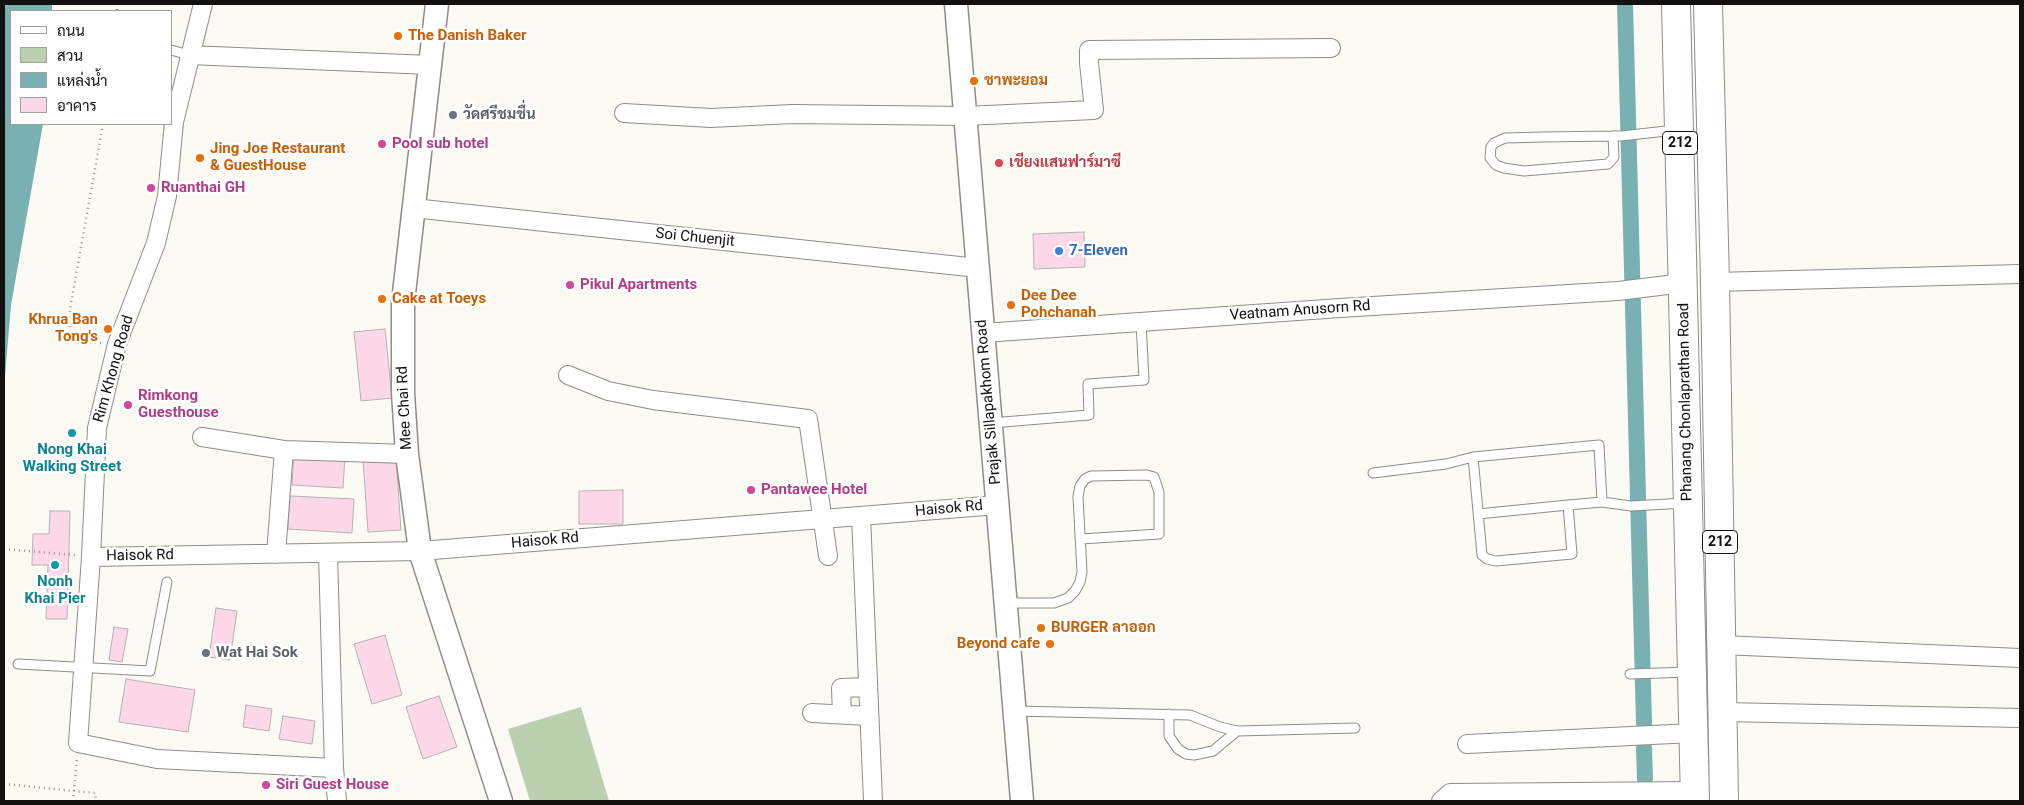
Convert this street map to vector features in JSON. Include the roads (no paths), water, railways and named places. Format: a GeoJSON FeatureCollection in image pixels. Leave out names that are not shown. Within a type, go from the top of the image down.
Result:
{"type":"FeatureCollection","features":[{"type":"Feature","properties":{"kind":"main road","name":"Phanang Chonlaprathan Road"},"geometry":{"type":"LineString","coordinates":[[1676,4],[1684,283],[1694,796]]}},
{"type":"Feature","properties":{"kind":"main road","name":"Phanang Chonlaprathan Road"},"geometry":{"type":"LineString","coordinates":[[1708,4],[1724,801]]}},
{"type":"Feature","properties":{"kind":"main road"},"geometry":{"type":"LineString","coordinates":[[1684,283],[1715,282]]}},
{"type":"Feature","properties":{"kind":"street","name":"Rim Khong Road"},"geometry":{"type":"LineString","coordinates":[[203,4],[174,122],[167,196],[156,243],[117,344],[97,428],[91,556],[78,743],[157,759],[334,768]]}},
{"type":"Feature","properties":{"kind":"street","name":"Mee Chai Rd"},"geometry":{"type":"LineString","coordinates":[[437,4],[403,302],[402,393],[407,454],[420,551],[501,801]]}},
{"type":"Feature","properties":{"kind":"street","name":"Prajak Sillapakhom Road"},"geometry":{"type":"LineString","coordinates":[[956,4],[1022,801]]}},
{"type":"Feature","properties":{"kind":"street"},"geometry":{"type":"LineString","coordinates":[[624,113],[711,118],[792,114],[965,116],[1094,110],[1089,50],[1331,48]]}},
{"type":"Feature","properties":{"kind":"street"},"geometry":{"type":"LineString","coordinates":[[190,55],[430,64]]}},
{"type":"Feature","properties":{"kind":"street","name":"Soi Chuenjit"},"geometry":{"type":"LineString","coordinates":[[413,208],[978,268]]}},
{"type":"Feature","properties":{"kind":"street"},"geometry":{"type":"LineString","coordinates":[[1715,282],[2020,274]]}},
{"type":"Feature","properties":{"kind":"street","name":"Veatnam Anusorn Rd"},"geometry":{"type":"LineString","coordinates":[[984,333],[1618,291],[1684,283]]}},
{"type":"Feature","properties":{"kind":"street"},"geometry":{"type":"LineString","coordinates":[[568,375],[608,391],[653,400],[808,419],[828,556]]}},
{"type":"Feature","properties":{"kind":"street"},"geometry":{"type":"LineString","coordinates":[[202,437],[284,450],[407,454]]}},
{"type":"Feature","properties":{"kind":"street"},"geometry":{"type":"LineString","coordinates":[[276,554],[284,450]]}},
{"type":"Feature","properties":{"kind":"street","name":"Haisok Rd"},"geometry":{"type":"LineString","coordinates":[[91,556],[420,551],[998,505]]}},
{"type":"Feature","properties":{"kind":"street"},"geometry":{"type":"LineString","coordinates":[[861,516],[873,801]]}},
{"type":"Feature","properties":{"kind":"street"},"geometry":{"type":"LineString","coordinates":[[328,553],[334,768],[338,801]]}},
{"type":"Feature","properties":{"kind":"street"},"geometry":{"type":"LineString","coordinates":[[1722,645],[2020,658]]}},
{"type":"Feature","properties":{"kind":"street"},"geometry":{"type":"LineString","coordinates":[[842,714],[833,688],[868,687]]}},
{"type":"Feature","properties":{"kind":"street"},"geometry":{"type":"LineString","coordinates":[[1723,712],[2020,718]]}},
{"type":"Feature","properties":{"kind":"street"},"geometry":{"type":"LineString","coordinates":[[812,713],[869,716]]}},
{"type":"Feature","properties":{"kind":"street"},"geometry":{"type":"LineString","coordinates":[[1466,744],[1693,733]]}},
{"type":"Feature","properties":{"kind":"street"},"geometry":{"type":"LineString","coordinates":[[1441,801],[1450,793],[1694,796]]}},
{"type":"Feature","properties":{"kind":"lane"},"geometry":{"type":"LineString","coordinates":[[172,50],[190,55]]}},
{"type":"Feature","properties":{"kind":"lane"},"geometry":{"type":"LineString","coordinates":[[1617,136],[1614,157],[1608,164],[1524,171],[1496,165],[1490,158],[1491,147],[1494,143],[1505,138],[1617,136],[1680,130]]}},
{"type":"Feature","properties":{"kind":"lane"},"geometry":{"type":"LineString","coordinates":[[991,423],[1089,415],[1088,384],[1144,380],[1140,322]]}},
{"type":"Feature","properties":{"kind":"lane"},"geometry":{"type":"LineString","coordinates":[[1373,473],[1446,464],[1472,457],[1599,445],[1602,502]]}},
{"type":"Feature","properties":{"kind":"lane"},"geometry":{"type":"LineString","coordinates":[[1472,457],[1482,555],[1487,559],[1496,561],[1572,554],[1568,505]]}},
{"type":"Feature","properties":{"kind":"lane"},"geometry":{"type":"LineString","coordinates":[[1006,603],[1054,603],[1068,598],[1075,591],[1080,582],[1082,572],[1078,497],[1080,486],[1084,479],[1091,476],[1147,475],[1154,477],[1159,492],[1160,534],[1081,539]]}},
{"type":"Feature","properties":{"kind":"lane"},"geometry":{"type":"LineString","coordinates":[[1478,514],[1602,502],[1631,506],[1688,503]]}},
{"type":"Feature","properties":{"kind":"lane"},"geometry":{"type":"LineString","coordinates":[[18,664],[150,671],[166,582]]}},
{"type":"Feature","properties":{"kind":"lane"},"geometry":{"type":"LineString","coordinates":[[1634,674],[1692,672]]}},
{"type":"Feature","properties":{"kind":"lane"},"geometry":{"type":"LineString","coordinates":[[1014,711],[1190,715],[1225,729],[1237,731],[1355,728]]}},
{"type":"Feature","properties":{"kind":"lane"},"geometry":{"type":"LineString","coordinates":[[1169,714],[1169,736],[1178,749],[1186,754],[1194,755],[1213,751],[1237,731]]}},
{"type":"Feature","properties":{"kind":"water"},"geometry":{"type":"Polygon","coordinates":[[[4,4],[52,4],[52,10],[10,10],[10,125],[43,125],[11,305],[4,388],[4,4]]]}},
{"type":"Feature","properties":{"kind":"waterway"},"geometry":{"type":"LineString","coordinates":[[1625,4],[1644,723]]}},
{"type":"Feature","properties":{"kind":"waterway"},"geometry":{"type":"LineString","coordinates":[[1644,748],[1645,779]]}},
{"type":"Feature","properties":{"kind":"place","name":"The Danish Baker"},"geometry":{"type":"Point","coordinates":[398,36]}},
{"type":"Feature","properties":{"kind":"place","name":"ชาพะยอม"},"geometry":{"type":"Point","coordinates":[974,81]}},
{"type":"Feature","properties":{"kind":"place","name":"วัดศรีชมชื่น"},"geometry":{"type":"Point","coordinates":[453,115]}},
{"type":"Feature","properties":{"kind":"place","name":"Pool sub hotel"},"geometry":{"type":"Point","coordinates":[382,144]}},
{"type":"Feature","properties":{"kind":"place","name":"Jing Joe Restaurant & GuestHouse"},"geometry":{"type":"Point","coordinates":[200,158]}},
{"type":"Feature","properties":{"kind":"place","name":"เชียงแสนฟาร์มาซี"},"geometry":{"type":"Point","coordinates":[999,163]}},
{"type":"Feature","properties":{"kind":"place","name":"Ruanthai GH"},"geometry":{"type":"Point","coordinates":[151,188]}},
{"type":"Feature","properties":{"kind":"place","name":"7-Eleven"},"geometry":{"type":"Point","coordinates":[1059,251]}},
{"type":"Feature","properties":{"kind":"place","name":"Pikul Apartments"},"geometry":{"type":"Point","coordinates":[570,285]}},
{"type":"Feature","properties":{"kind":"place","name":"Cake at Toeys"},"geometry":{"type":"Point","coordinates":[382,299]}},
{"type":"Feature","properties":{"kind":"place","name":"Dee Dee Pohchanah"},"geometry":{"type":"Point","coordinates":[1011,305]}},
{"type":"Feature","properties":{"kind":"place","name":"Khrua Ban Tong's"},"geometry":{"type":"Point","coordinates":[108,329]}},
{"type":"Feature","properties":{"kind":"place","name":"Rimkong Guesthouse"},"geometry":{"type":"Point","coordinates":[128,405]}},
{"type":"Feature","properties":{"kind":"place","name":"Nong Khai Walking Street"},"geometry":{"type":"Point","coordinates":[72,433]}},
{"type":"Feature","properties":{"kind":"place","name":"Pantawee Hotel"},"geometry":{"type":"Point","coordinates":[751,490]}},
{"type":"Feature","properties":{"kind":"place","name":"Nonh Khai Pier"},"geometry":{"type":"Point","coordinates":[55,565]}},
{"type":"Feature","properties":{"kind":"place","name":"BURGER ลาออก"},"geometry":{"type":"Point","coordinates":[1041,628]}},
{"type":"Feature","properties":{"kind":"place","name":"Beyond cafe"},"geometry":{"type":"Point","coordinates":[1050,644]}},
{"type":"Feature","properties":{"kind":"place","name":"Wat Hai Sok"},"geometry":{"type":"Point","coordinates":[206,653]}},
{"type":"Feature","properties":{"kind":"place","name":"Siri Guest House"},"geometry":{"type":"Point","coordinates":[266,785]}}]}
